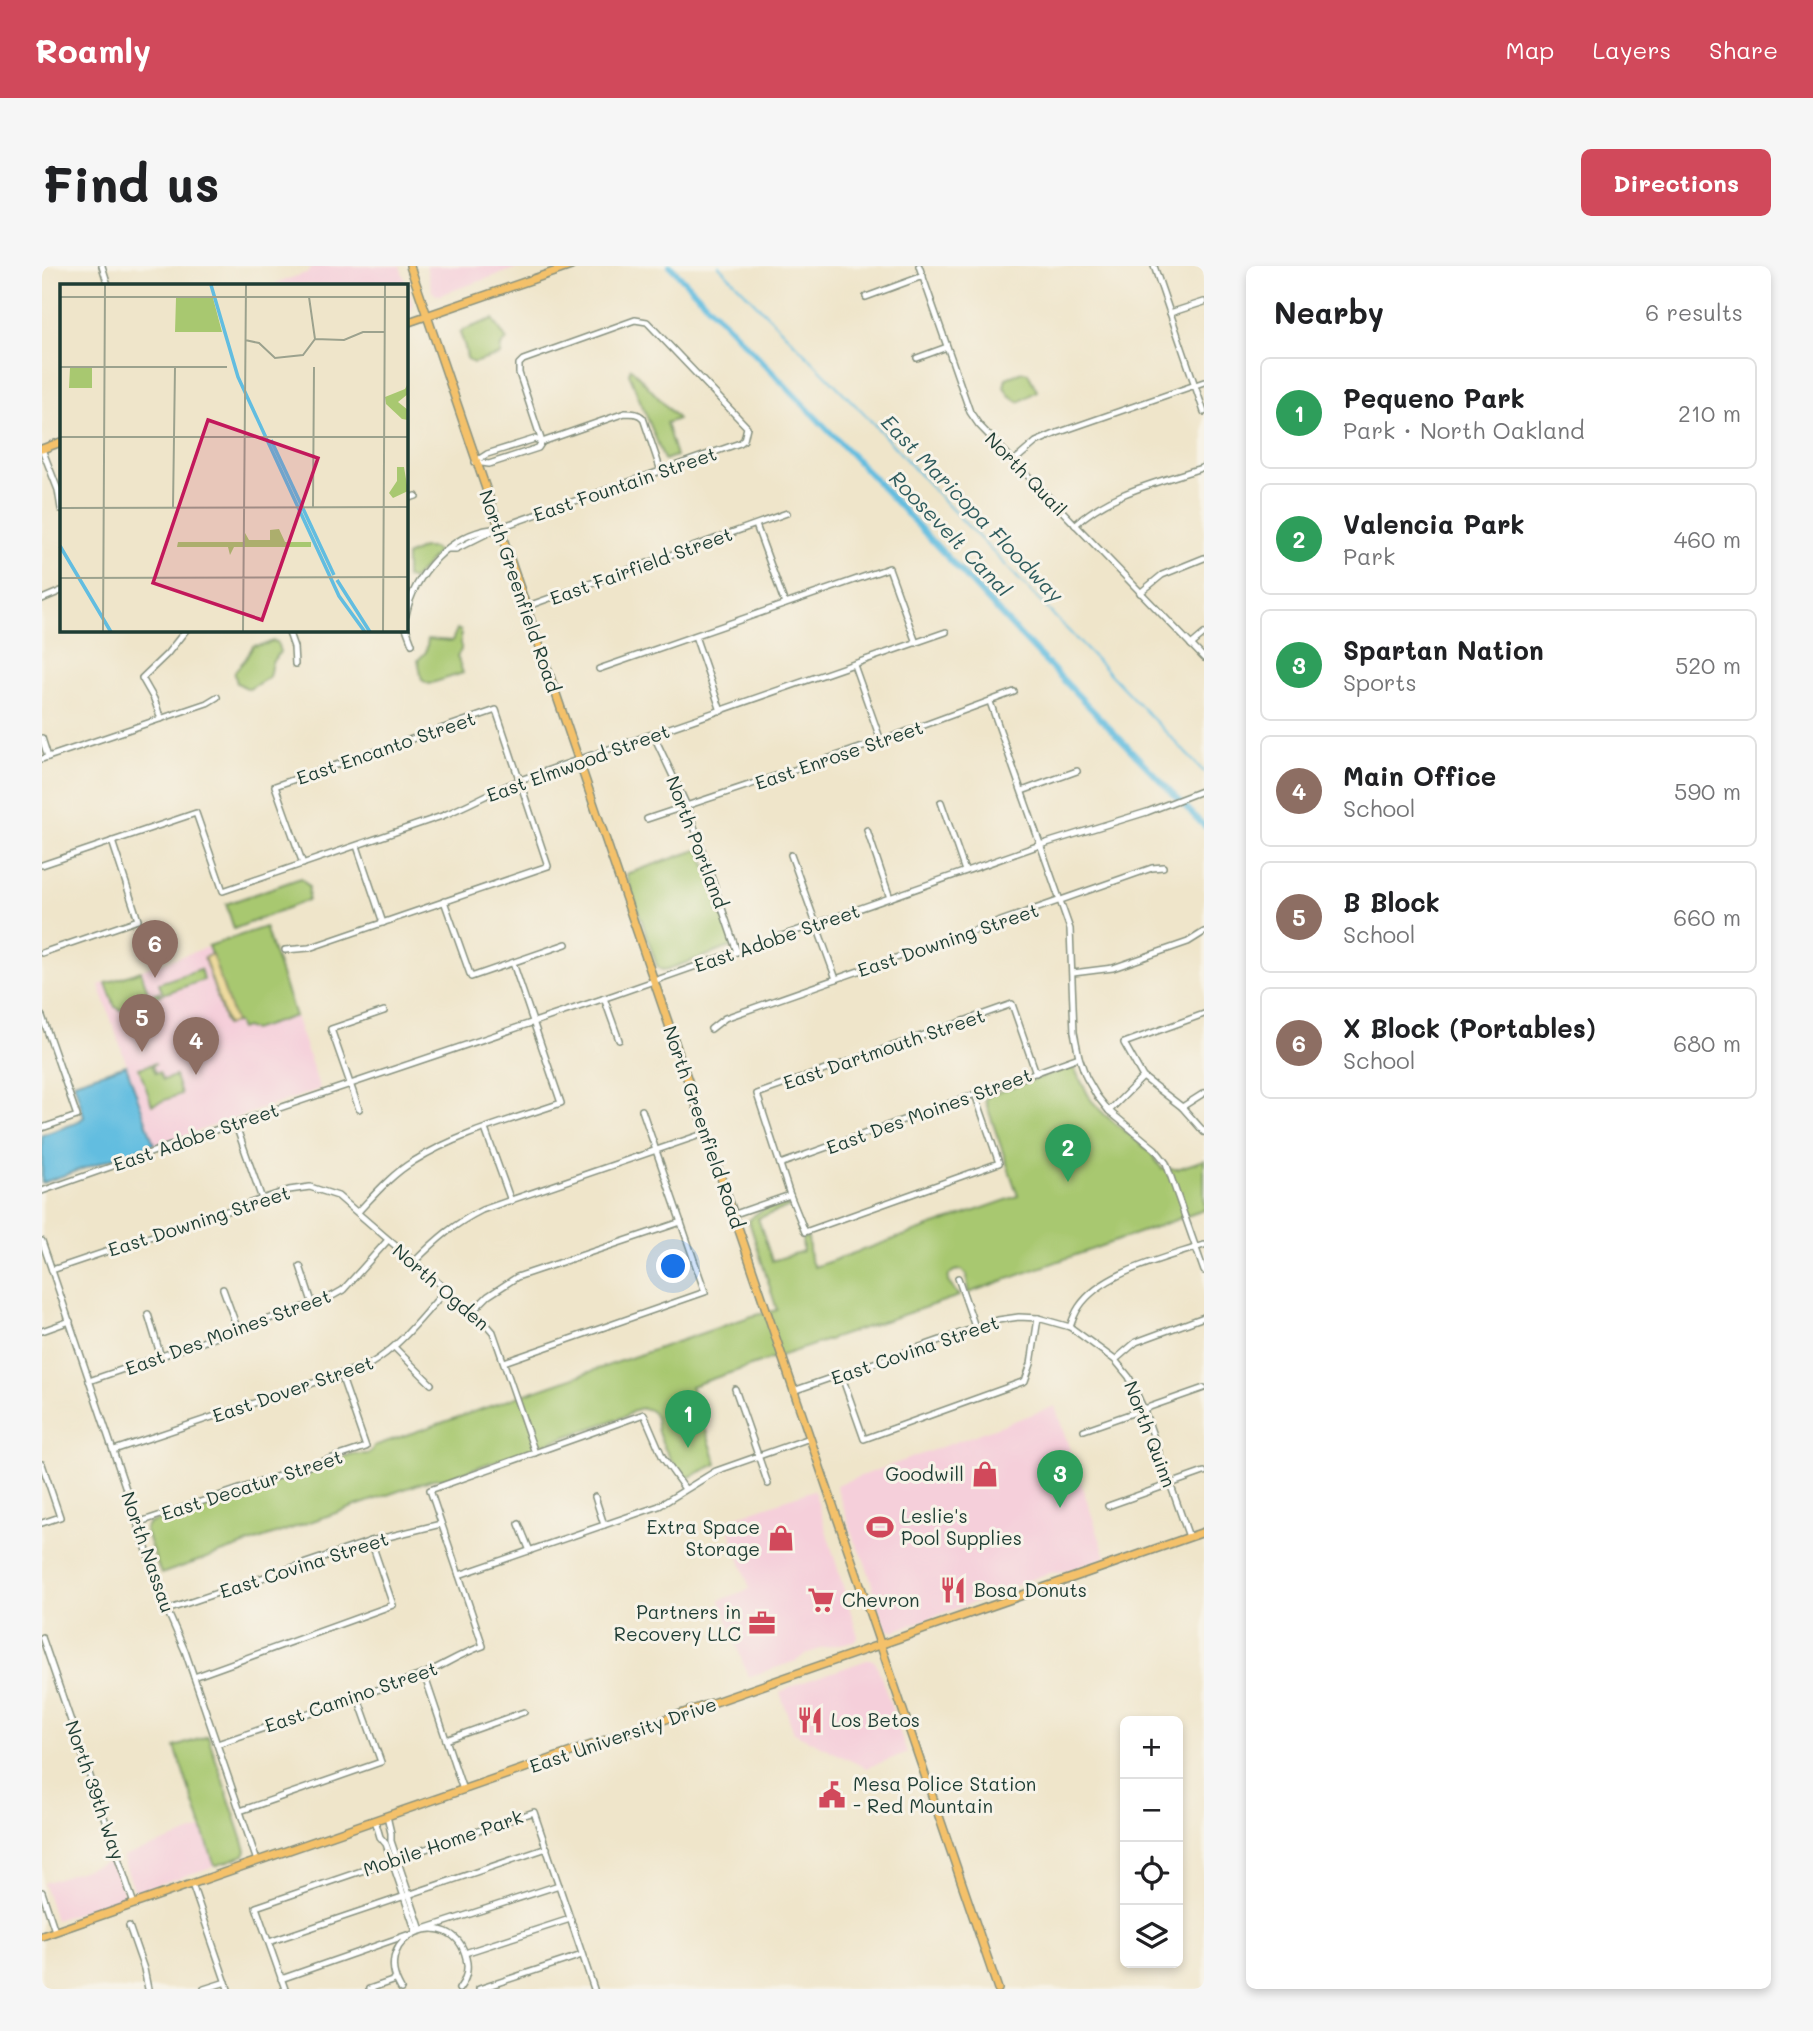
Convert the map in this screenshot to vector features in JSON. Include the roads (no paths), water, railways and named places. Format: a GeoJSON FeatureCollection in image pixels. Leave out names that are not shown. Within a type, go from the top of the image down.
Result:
{"type":"FeatureCollection","features":[{"type":"Feature","properties":{"kind":"main road","name":"North Greenfield Road"},"geometry":{"type":"LineString","coordinates":[[410,266],[998,1989]]}},
{"type":"Feature","properties":{"kind":"main road"},"geometry":{"type":"LineString","coordinates":[[408,322],[571,266]]}},
{"type":"Feature","properties":{"kind":"main road"},"geometry":{"type":"LineString","coordinates":[[42,449],[60,442]]}},
{"type":"Feature","properties":{"kind":"main road","name":"East University Drive"},"geometry":{"type":"LineString","coordinates":[[42,1936],[1204,1532]]}},
{"type":"Feature","properties":{"kind":"street"},"geometry":{"type":"LineString","coordinates":[[102,266],[108,284]]}},
{"type":"Feature","properties":{"kind":"street","name":"North Quail"},"geometry":{"type":"LineString","coordinates":[[919,266],[970,412],[979,425],[1204,658]]}},
{"type":"Feature","properties":{"kind":"street"},"geometry":{"type":"LineString","coordinates":[[1154,266],[1204,412]]}},
{"type":"Feature","properties":{"kind":"street"},"geometry":{"type":"LineString","coordinates":[[866,297],[923,276]]}},
{"type":"Feature","properties":{"kind":"street"},"geometry":{"type":"LineString","coordinates":[[1170,313],[1204,302]]}},
{"type":"Feature","properties":{"kind":"street","name":"East Fountain Street"},"geometry":{"type":"LineString","coordinates":[[414,588],[430,567],[448,550],[456,549],[464,540],[740,443],[744,440],[747,427],[647,322],[640,320],[523,360],[518,369],[542,442]]}},
{"type":"Feature","properties":{"kind":"street"},"geometry":{"type":"LineString","coordinates":[[917,358],[947,347]]}},
{"type":"Feature","properties":{"kind":"street"},"geometry":{"type":"LineString","coordinates":[[1014,461],[1036,442],[1057,433],[1204,382]]}},
{"type":"Feature","properties":{"kind":"street"},"geometry":{"type":"LineString","coordinates":[[475,462],[489,464],[538,448],[542,442],[625,413],[643,418],[662,471]]}},
{"type":"Feature","properties":{"kind":"street"},"geometry":{"type":"LineString","coordinates":[[475,462],[487,454],[534,439],[542,442]]}},
{"type":"Feature","properties":{"kind":"street"},"geometry":{"type":"LineString","coordinates":[[521,443],[525,452]]}},
{"type":"Feature","properties":{"kind":"street"},"geometry":{"type":"LineString","coordinates":[[42,449],[58,490],[60,503]]}},
{"type":"Feature","properties":{"kind":"street"},"geometry":{"type":"LineString","coordinates":[[1075,525],[1110,500],[1204,467]]}},
{"type":"Feature","properties":{"kind":"street"},"geometry":{"type":"LineString","coordinates":[[408,498],[416,496]]}},
{"type":"Feature","properties":{"kind":"street","name":"East Fairfield Street"},"geometry":{"type":"LineString","coordinates":[[525,607],[787,513]]}},
{"type":"Feature","properties":{"kind":"street"},"geometry":{"type":"LineString","coordinates":[[756,525],[785,604]]}},
{"type":"Feature","properties":{"kind":"street"},"geometry":{"type":"LineString","coordinates":[[1140,593],[1162,575],[1204,558]]}},
{"type":"Feature","properties":{"kind":"street"},"geometry":{"type":"LineString","coordinates":[[599,669],[889,568],[916,643]]}},
{"type":"Feature","properties":{"kind":"street"},"geometry":{"type":"LineString","coordinates":[[408,584],[414,588],[408,608]]}},
{"type":"Feature","properties":{"kind":"street"},"geometry":{"type":"LineString","coordinates":[[42,598],[60,592]]}},
{"type":"Feature","properties":{"kind":"street"},"geometry":{"type":"LineString","coordinates":[[161,719],[142,678],[167,654],[184,632]]}},
{"type":"Feature","properties":{"kind":"street"},"geometry":{"type":"LineString","coordinates":[[289,632],[294,648],[295,664]]}},
{"type":"Feature","properties":{"kind":"street"},"geometry":{"type":"LineString","coordinates":[[408,632],[412,644]]}},
{"type":"Feature","properties":{"kind":"street","name":"East Elmwood Street"},"geometry":{"type":"LineString","coordinates":[[112,841],[196,813],[223,891],[442,816],[520,780],[946,632]]}},
{"type":"Feature","properties":{"kind":"street"},"geometry":{"type":"LineString","coordinates":[[1191,645],[1204,634]]}},
{"type":"Feature","properties":{"kind":"street"},"geometry":{"type":"LineString","coordinates":[[695,636],[721,711]]}},
{"type":"Feature","properties":{"kind":"street"},"geometry":{"type":"LineString","coordinates":[[854,665],[881,741]]}},
{"type":"Feature","properties":{"kind":"street","name":"East Enrose Street"},"geometry":{"type":"LineString","coordinates":[[647,819],[881,741],[1014,692]]}},
{"type":"Feature","properties":{"kind":"street"},"geometry":{"type":"LineString","coordinates":[[42,738],[45,758],[207,703],[217,697]]}},
{"type":"Feature","properties":{"kind":"street"},"geometry":{"type":"LineString","coordinates":[[990,702],[1070,929],[1074,1032],[1086,1077],[1109,1111],[1155,1149],[1166,1163],[1204,1271]]}},
{"type":"Feature","properties":{"kind":"street","name":"East Encanto Street"},"geometry":{"type":"LineString","coordinates":[[303,864],[275,786],[496,710],[520,780]]}},
{"type":"Feature","properties":{"kind":"street","name":"North Portland"},"geometry":{"type":"LineString","coordinates":[[653,734],[687,806],[737,952]]}},
{"type":"Feature","properties":{"kind":"street"},"geometry":{"type":"LineString","coordinates":[[1022,791],[1077,771]]}},
{"type":"Feature","properties":{"kind":"street"},"geometry":{"type":"LineString","coordinates":[[285,950],[309,948],[548,866],[520,780]]}},
{"type":"Feature","properties":{"kind":"street","name":"East Adobe Street"},"geometry":{"type":"LineString","coordinates":[[42,1191],[1041,845],[1116,823],[1204,790]]}},
{"type":"Feature","properties":{"kind":"street"},"geometry":{"type":"LineString","coordinates":[[941,802],[965,872]]}},
{"type":"Feature","properties":{"kind":"street"},"geometry":{"type":"LineString","coordinates":[[867,830],[890,898]]}},
{"type":"Feature","properties":{"kind":"street"},"geometry":{"type":"LineString","coordinates":[[42,865],[112,841],[138,920],[42,953]]}},
{"type":"Feature","properties":{"kind":"street"},"geometry":{"type":"LineString","coordinates":[[357,846],[383,923]]}},
{"type":"Feature","properties":{"kind":"street"},"geometry":{"type":"LineString","coordinates":[[791,855],[836,979]]}},
{"type":"Feature","properties":{"kind":"street","name":"East Downing Street"},"geometry":{"type":"LineString","coordinates":[[711,1030],[726,1018],[1152,868],[1163,867]]}},
{"type":"Feature","properties":{"kind":"street"},"geometry":{"type":"LineString","coordinates":[[444,901],[471,977],[566,944]]}},
{"type":"Feature","properties":{"kind":"street"},"geometry":{"type":"LineString","coordinates":[[1073,973],[1113,968],[1188,942],[1204,932]]}},
{"type":"Feature","properties":{"kind":"street"},"geometry":{"type":"LineString","coordinates":[[358,1212],[392,1177],[414,1161],[458,1138],[561,1103],[513,962]]}},
{"type":"Feature","properties":{"kind":"street"},"geometry":{"type":"LineString","coordinates":[[604,998],[619,1040]]}},
{"type":"Feature","properties":{"kind":"street","name":"East Dartmouth Street"},"geometry":{"type":"LineString","coordinates":[[780,1164],[757,1094],[1012,1004],[1036,1073]]}},
{"type":"Feature","properties":{"kind":"street"},"geometry":{"type":"LineString","coordinates":[[359,1109],[331,1029],[384,1011]]}},
{"type":"Feature","properties":{"kind":"street"},"geometry":{"type":"LineString","coordinates":[[1204,1014],[1124,1043],[1143,1077],[1182,1107],[1204,1132]]}},
{"type":"Feature","properties":{"kind":"street"},"geometry":{"type":"LineString","coordinates":[[42,1016],[77,1116],[42,1129]]}},
{"type":"Feature","properties":{"kind":"street"},"geometry":{"type":"LineString","coordinates":[[42,1041],[50,1038]]}},
{"type":"Feature","properties":{"kind":"street","name":"East Des Moines Street"},"geometry":{"type":"LineString","coordinates":[[780,1164],[1079,1057]]}},
{"type":"Feature","properties":{"kind":"street"},"geometry":{"type":"LineString","coordinates":[[1109,1111],[1143,1077]]}},
{"type":"Feature","properties":{"kind":"street"},"geometry":{"type":"LineString","coordinates":[[1182,1107],[1204,1093]]}},
{"type":"Feature","properties":{"kind":"street"},"geometry":{"type":"LineString","coordinates":[[780,1164],[805,1232],[999,1163],[975,1094]]}},
{"type":"Feature","properties":{"kind":"street"},"geometry":{"type":"LineString","coordinates":[[504,1362],[705,1292],[642,1110]]}},
{"type":"Feature","properties":{"kind":"street"},"geometry":{"type":"LineString","coordinates":[[235,1123],[262,1199]]}},
{"type":"Feature","properties":{"kind":"street"},"geometry":{"type":"LineString","coordinates":[[485,1129],[511,1201]]}},
{"type":"Feature","properties":{"kind":"street"},"geometry":{"type":"LineString","coordinates":[[415,1261],[460,1221],[482,1210],[706,1133]]}},
{"type":"Feature","properties":{"kind":"street","name":"East Downing Street"},"geometry":{"type":"LineString","coordinates":[[52,1270],[289,1190],[310,1187],[338,1196],[358,1212]]}},
{"type":"Feature","properties":{"kind":"street"},"geometry":{"type":"LineString","coordinates":[[735,1214],[790,1195]]}},
{"type":"Feature","properties":{"kind":"street","name":"North Ogden"},"geometry":{"type":"LineString","coordinates":[[358,1212],[493,1332],[535,1453]]}},
{"type":"Feature","properties":{"kind":"street"},"geometry":{"type":"LineString","coordinates":[[472,1312],[488,1296],[517,1277],[681,1222]]}},
{"type":"Feature","properties":{"kind":"street","name":"East Des Moines Street"},"geometry":{"type":"LineString","coordinates":[[89,1381],[336,1295],[388,1240]]}},
{"type":"Feature","properties":{"kind":"street","name":"North Nassau"},"geometry":{"type":"LineString","coordinates":[[42,1241],[167,1610],[194,1677],[257,1861]]}},
{"type":"Feature","properties":{"kind":"street"},"geometry":{"type":"LineString","coordinates":[[1070,1327],[1079,1307],[1105,1283],[1204,1245]]}},
{"type":"Feature","properties":{"kind":"street"},"geometry":{"type":"LineString","coordinates":[[300,1266],[313,1305]]}},
{"type":"Feature","properties":{"kind":"street"},"geometry":{"type":"LineString","coordinates":[[958,1278],[975,1327]]}},
{"type":"Feature","properties":{"kind":"street"},"geometry":{"type":"LineString","coordinates":[[223,1289],[238,1330]]}},
{"type":"Feature","properties":{"kind":"street","name":"East Dover Street"},"geometry":{"type":"LineString","coordinates":[[114,1450],[370,1364],[394,1347],[447,1289]]}},
{"type":"Feature","properties":{"kind":"street"},"geometry":{"type":"LineString","coordinates":[[148,1314],[161,1357]]}},
{"type":"Feature","properties":{"kind":"street"},"geometry":{"type":"LineString","coordinates":[[1115,1360],[1136,1342],[1204,1317]]}},
{"type":"Feature","properties":{"kind":"street","name":"East Covina Street"},"geometry":{"type":"LineString","coordinates":[[793,1391],[975,1327],[1009,1318],[1038,1318]]}},
{"type":"Feature","properties":{"kind":"street"},"geometry":{"type":"LineString","coordinates":[[841,1374],[864,1439],[1025,1381],[1031,1364],[1038,1318]]}},
{"type":"Feature","properties":{"kind":"street","name":"North Quinn"},"geometry":{"type":"LineString","coordinates":[[1038,1318],[1070,1327],[1115,1360],[1129,1377],[1189,1537]]}},
{"type":"Feature","properties":{"kind":"street"},"geometry":{"type":"LineString","coordinates":[[42,1331],[69,1321]]}},
{"type":"Feature","properties":{"kind":"street"},"geometry":{"type":"LineString","coordinates":[[394,1347],[431,1384]]}},
{"type":"Feature","properties":{"kind":"street","name":"East Decatur Street"},"geometry":{"type":"LineString","coordinates":[[137,1523],[366,1447],[341,1375]]}},
{"type":"Feature","properties":{"kind":"street"},"geometry":{"type":"LineString","coordinates":[[1084,1430],[1204,1388]]}},
{"type":"Feature","properties":{"kind":"street"},"geometry":{"type":"LineString","coordinates":[[735,1389],[768,1484]]}},
{"type":"Feature","properties":{"kind":"street"},"geometry":{"type":"LineString","coordinates":[[685,1489],[663,1458],[644,1414],[430,1490],[459,1575],[659,1506],[716,1471],[810,1438]]}},
{"type":"Feature","properties":{"kind":"street"},"geometry":{"type":"LineString","coordinates":[[42,1464],[60,1517],[42,1523]]}},
{"type":"Feature","properties":{"kind":"street"},"geometry":{"type":"LineString","coordinates":[[1108,1506],[1204,1472]]}},
{"type":"Feature","properties":{"kind":"street"},"geometry":{"type":"LineString","coordinates":[[595,1497],[604,1525]]}},
{"type":"Feature","properties":{"kind":"street","name":"East Covina Street"},"geometry":{"type":"LineString","coordinates":[[167,1610],[371,1541],[441,1524]]}},
{"type":"Feature","properties":{"kind":"street"},"geometry":{"type":"LineString","coordinates":[[519,1524],[530,1551]]}},
{"type":"Feature","properties":{"kind":"street"},"geometry":{"type":"LineString","coordinates":[[194,1677],[393,1605],[371,1541]]}},
{"type":"Feature","properties":{"kind":"street","name":"East Camino Street"},"geometry":{"type":"LineString","coordinates":[[216,1744],[424,1674],[463,1653],[483,1646],[459,1575]]}},
{"type":"Feature","properties":{"kind":"street","name":"North 39th Way"},"geometry":{"type":"LineString","coordinates":[[42,1637],[134,1904]]}},
{"type":"Feature","properties":{"kind":"street"},"geometry":{"type":"LineString","coordinates":[[424,1674],[463,1790]]}},
{"type":"Feature","properties":{"kind":"street"},"geometry":{"type":"LineString","coordinates":[[240,1811],[381,1762],[357,1695]]}},
{"type":"Feature","properties":{"kind":"street"},"geometry":{"type":"LineString","coordinates":[[446,1740],[524,1712]]}},
{"type":"Feature","properties":{"kind":"street","name":"Mobile Home Park"},"geometry":{"type":"LineString","coordinates":[[269,1942],[256,1907],[534,1812],[594,1989]]}},
{"type":"Feature","properties":{"kind":"street"},"geometry":{"type":"LineString","coordinates":[[387,1816],[395,1861],[416,1932]]}},
{"type":"Feature","properties":{"kind":"street"},"geometry":{"type":"LineString","coordinates":[[375,1820],[380,1837],[395,1861]]}},
{"type":"Feature","properties":{"kind":"street"},"geometry":{"type":"LineString","coordinates":[[285,1989],[269,1942],[547,1848]]}},
{"type":"Feature","properties":{"kind":"street"},"geometry":{"type":"LineString","coordinates":[[192,1884],[228,1989]]}},
{"type":"Feature","properties":{"kind":"street"},"geometry":{"type":"LineString","coordinates":[[281,1979],[559,1885]]}},
{"type":"Feature","properties":{"kind":"street"},"geometry":{"type":"LineString","coordinates":[[42,1892],[55,1931]]}},
{"type":"Feature","properties":{"kind":"street"},"geometry":{"type":"LineString","coordinates":[[465,1953],[570,1919]]}},
{"type":"Feature","properties":{"kind":"street"},"geometry":{"type":"LineString","coordinates":[[129,1926],[148,1989]]}},
{"type":"Feature","properties":{"kind":"street"},"geometry":{"type":"LineString","coordinates":[[401,1989],[395,1980],[394,1954],[401,1943],[416,1932],[432,1929],[452,1936],[460,1943],[465,1953],[466,1975],[459,1989]]}},
{"type":"Feature","properties":{"kind":"street"},"geometry":{"type":"LineString","coordinates":[[479,1989],[582,1955]]}},
{"type":"Feature","properties":{"kind":"street"},"geometry":{"type":"LineString","coordinates":[[369,1989],[395,1980]]}},
{"type":"Feature","properties":{"kind":"street"},"geometry":{"type":"LineString","coordinates":[[204,1989],[226,1982]]}},
{"type":"Feature","properties":{"kind":"water"},"geometry":{"type":"Polygon","coordinates":[[[126,1065],[154,1144],[42,1183],[42,1135],[76,1123],[84,1117],[74,1082],[126,1065]]]}},
{"type":"Feature","properties":{"kind":"waterway","name":"Roosevelt Canal"},"geometry":{"type":"LineString","coordinates":[[670,266],[1204,826]]}},
{"type":"Feature","properties":{"kind":"waterway","name":"East Maricopa Floodway"},"geometry":{"type":"LineString","coordinates":[[719,266],[873,423],[939,496],[1204,772]]}},
{"type":"Feature","properties":{"kind":"place","name":"X Block (Portables)"},"geometry":{"type":"Point","coordinates":[155,978]}},
{"type":"Feature","properties":{"kind":"place","name":"B Block"},"geometry":{"type":"Point","coordinates":[142,1052]}},
{"type":"Feature","properties":{"kind":"place","name":"Main Office"},"geometry":{"type":"Point","coordinates":[196,1075]}},
{"type":"Feature","properties":{"kind":"place","name":"Valencia Park"},"geometry":{"type":"Point","coordinates":[1068,1182]}},
{"type":"Feature","properties":{"kind":"place","name":"Pequeno Park"},"geometry":{"type":"Point","coordinates":[688,1448]}},
{"type":"Feature","properties":{"kind":"place","name":"Goodwill"},"geometry":{"type":"Point","coordinates":[985,1474]}},
{"type":"Feature","properties":{"kind":"place","name":"Spartan Nation"},"geometry":{"type":"Point","coordinates":[1060,1508]}},
{"type":"Feature","properties":{"kind":"place","name":"Leslie's Pool Supplies"},"geometry":{"type":"Point","coordinates":[880,1527]}},
{"type":"Feature","properties":{"kind":"place","name":"Extra Space Storage"},"geometry":{"type":"Point","coordinates":[781,1538]}},
{"type":"Feature","properties":{"kind":"place","name":"Bosa Donuts"},"geometry":{"type":"Point","coordinates":[953,1590]}},
{"type":"Feature","properties":{"kind":"place","name":"Chevron"},"geometry":{"type":"Point","coordinates":[821,1600]}},
{"type":"Feature","properties":{"kind":"place","name":"Partners in Recovery LLC"},"geometry":{"type":"Point","coordinates":[762,1623]}},
{"type":"Feature","properties":{"kind":"place","name":"Los Betos"},"geometry":{"type":"Point","coordinates":[810,1720]}},
{"type":"Feature","properties":{"kind":"place","name":"Mesa Police Station - Red Mountain"},"geometry":{"type":"Point","coordinates":[832,1795]}}]}
